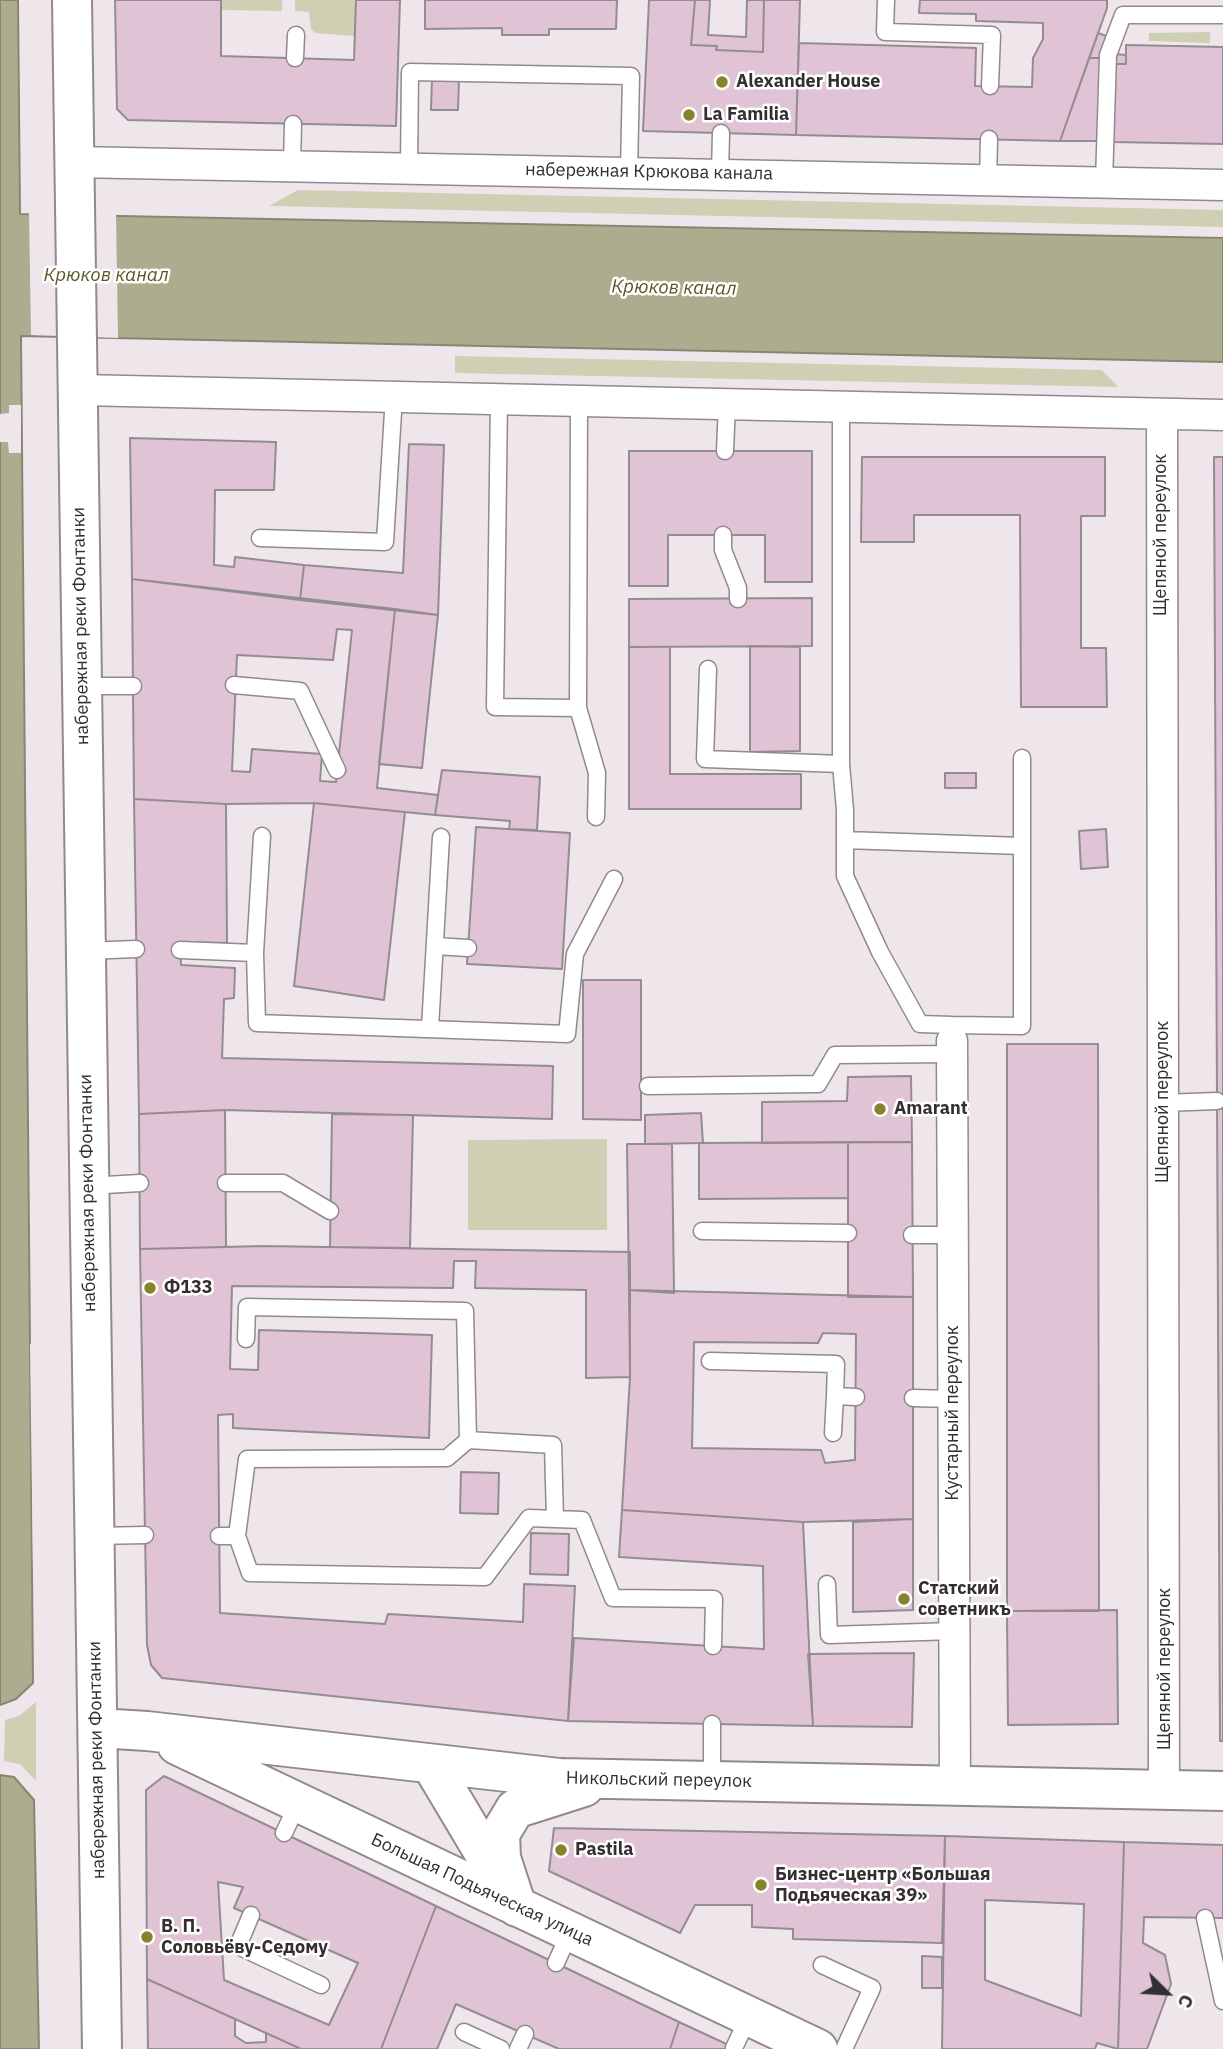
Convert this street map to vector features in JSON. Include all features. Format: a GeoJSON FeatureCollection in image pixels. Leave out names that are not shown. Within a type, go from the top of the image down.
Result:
{"type":"FeatureCollection","features":[{"type":"Feature","properties":{"kind":"street"},"geometry":{"type":"LineString","coordinates":[[72,0],[75,162]]}},
{"type":"Feature","properties":{"kind":"street","name":"набережная Крюкова канала"},"geometry":{"type":"LineString","coordinates":[[75,162],[292,164],[1223,185]]}},
{"type":"Feature","properties":{"kind":"street","name":"набережная реки Фонтанки"},"geometry":{"type":"LineString","coordinates":[[75,162],[102,2049]]}},
{"type":"Feature","properties":{"kind":"street"},"geometry":{"type":"LineString","coordinates":[[79,390],[1223,415]]}},
{"type":"Feature","properties":{"kind":"street","name":"Щепяной переулок"},"geometry":{"type":"LineString","coordinates":[[1162,414],[1164,1790]]}},
{"type":"Feature","properties":{"kind":"street","name":"Кустарный переулок"},"geometry":{"type":"LineString","coordinates":[[952,1040],[955,1786]]}},
{"type":"Feature","properties":{"kind":"street","name":"Никольский переулок"},"geometry":{"type":"LineString","coordinates":[[97,1728],[147,1731],[559,1778],[1223,1791]]}},
{"type":"Feature","properties":{"kind":"street","name":"Большая Подьяческая улица"},"geometry":{"type":"LineString","coordinates":[[147,1731],[290,1811],[407,1854],[517,1906],[563,1947],[742,2032],[818,2049]]}},
{"type":"Feature","properties":{"kind":"street"},"geometry":{"type":"LineString","coordinates":[[290,1811],[285,1776],[294,1759],[309,1751]]}},
{"type":"Feature","properties":{"kind":"street"},"geometry":{"type":"LineString","coordinates":[[431,1764],[517,1906]]}},
{"type":"Feature","properties":{"kind":"street"},"geometry":{"type":"LineString","coordinates":[[407,1854],[514,1809],[609,1779]]}},
{"type":"Feature","properties":{"kind":"street"},"geometry":{"type":"LineString","coordinates":[[514,1809],[500,1835],[501,1858],[517,1906]]}},
{"type":"Feature","properties":{"kind":"lane"},"geometry":{"type":"LineString","coordinates":[[886,0],[885,32],[992,35],[990,86]]}},
{"type":"Feature","properties":{"kind":"lane"},"geometry":{"type":"LineString","coordinates":[[1104,182],[1108,55],[1123,15],[1223,15]]}},
{"type":"Feature","properties":{"kind":"lane"},"geometry":{"type":"LineString","coordinates":[[295,58],[296,35]]}},
{"type":"Feature","properties":{"kind":"lane"},"geometry":{"type":"LineString","coordinates":[[409,167],[411,72],[618,75],[631,76],[629,172]]}},
{"type":"Feature","properties":{"kind":"lane"},"geometry":{"type":"LineString","coordinates":[[292,164],[293,124]]}},
{"type":"Feature","properties":{"kind":"lane"},"geometry":{"type":"LineString","coordinates":[[720,174],[721,133]]}},
{"type":"Feature","properties":{"kind":"lane"},"geometry":{"type":"LineString","coordinates":[[988,180],[989,139]]}},
{"type":"Feature","properties":{"kind":"lane"},"geometry":{"type":"LineString","coordinates":[[260,538],[385,542],[394,396]]}},
{"type":"Feature","properties":{"kind":"lane"},"geometry":{"type":"LineString","coordinates":[[499,399],[495,707],[578,708]]}},
{"type":"Feature","properties":{"kind":"lane"},"geometry":{"type":"LineString","coordinates":[[579,401],[578,708],[597,773],[596,817]]}},
{"type":"Feature","properties":{"kind":"lane"},"geometry":{"type":"LineString","coordinates":[[725,451],[727,404]]}},
{"type":"Feature","properties":{"kind":"lane"},"geometry":{"type":"LineString","coordinates":[[841,406],[841,764],[845,876],[880,952],[920,1024],[952,1040]]}},
{"type":"Feature","properties":{"kind":"lane"},"geometry":{"type":"LineString","coordinates":[[723,535],[723,550],[738,588],[738,598]]}},
{"type":"Feature","properties":{"kind":"lane"},"geometry":{"type":"LineString","coordinates":[[708,669],[705,759],[841,764]]}},
{"type":"Feature","properties":{"kind":"lane"},"geometry":{"type":"LineString","coordinates":[[234,685],[300,691],[337,770]]}},
{"type":"Feature","properties":{"kind":"lane"},"geometry":{"type":"LineString","coordinates":[[81,687],[133,686]]}},
{"type":"Feature","properties":{"kind":"lane"},"geometry":{"type":"LineString","coordinates":[[648,1086],[818,1084],[835,1055],[952,1040],[1022,1026],[1022,758]]}},
{"type":"Feature","properties":{"kind":"lane"},"geometry":{"type":"LineString","coordinates":[[261,836],[255,953],[257,1023],[567,1034],[569,953],[614,879]]}},
{"type":"Feature","properties":{"kind":"lane"},"geometry":{"type":"LineString","coordinates":[[430,1028],[441,836]]}},
{"type":"Feature","properties":{"kind":"lane"},"geometry":{"type":"LineString","coordinates":[[845,840],[1022,846]]}},
{"type":"Feature","properties":{"kind":"lane"},"geometry":{"type":"LineString","coordinates":[[435,946],[468,948]]}},
{"type":"Feature","properties":{"kind":"lane"},"geometry":{"type":"LineString","coordinates":[[85,951],[136,949]]}},
{"type":"Feature","properties":{"kind":"lane"},"geometry":{"type":"LineString","coordinates":[[180,950],[255,953]]}},
{"type":"Feature","properties":{"kind":"lane"},"geometry":{"type":"LineString","coordinates":[[1163,1103],[1217,1101]]}},
{"type":"Feature","properties":{"kind":"lane"},"geometry":{"type":"LineString","coordinates":[[88,1186],[140,1183]]}},
{"type":"Feature","properties":{"kind":"lane"},"geometry":{"type":"LineString","coordinates":[[226,1183],[283,1184],[330,1211]]}},
{"type":"Feature","properties":{"kind":"lane"},"geometry":{"type":"LineString","coordinates":[[702,1231],[848,1233]]}},
{"type":"Feature","properties":{"kind":"lane"},"geometry":{"type":"LineString","coordinates":[[912,1235],[953,1235]]}},
{"type":"Feature","properties":{"kind":"lane"},"geometry":{"type":"LineString","coordinates":[[246,1339],[247,1307],[465,1311],[468,1440]]}},
{"type":"Feature","properties":{"kind":"lane"},"geometry":{"type":"LineString","coordinates":[[710,1361],[836,1364],[833,1433]]}},
{"type":"Feature","properties":{"kind":"lane"},"geometry":{"type":"LineString","coordinates":[[835,1396],[856,1397]]}},
{"type":"Feature","properties":{"kind":"lane"},"geometry":{"type":"LineString","coordinates":[[913,1398],[953,1399]]}},
{"type":"Feature","properties":{"kind":"lane"},"geometry":{"type":"LineString","coordinates":[[555,1519],[553,1445],[468,1440],[447,1458],[247,1460],[237,1536],[250,1573],[485,1577],[529,1518],[555,1519],[582,1520],[613,1598],[714,1599],[713,1646]]}},
{"type":"Feature","properties":{"kind":"lane"},"geometry":{"type":"LineString","coordinates":[[93,1536],[145,1535]]}},
{"type":"Feature","properties":{"kind":"lane"},"geometry":{"type":"LineString","coordinates":[[219,1536],[237,1536]]}},
{"type":"Feature","properties":{"kind":"lane"},"geometry":{"type":"LineString","coordinates":[[827,1584],[829,1635],[954,1632]]}},
{"type":"Feature","properties":{"kind":"lane"},"geometry":{"type":"LineString","coordinates":[[712,1724],[712,1781]]}},
{"type":"Feature","properties":{"kind":"lane"},"geometry":{"type":"LineString","coordinates":[[251,1916],[238,1946],[321,1985]]}},
{"type":"Feature","properties":{"kind":"lane"},"geometry":{"type":"LineString","coordinates":[[1205,1918],[1223,2001]]}},
{"type":"Feature","properties":{"kind":"lane"},"geometry":{"type":"LineString","coordinates":[[822,1965],[872,1988],[844,2049]]}},
{"type":"Feature","properties":{"kind":"lane"},"geometry":{"type":"LineString","coordinates":[[464,2032],[501,2049]]}},
{"type":"Feature","properties":{"kind":"shaded area"},"geometry":{"type":"Polygon","coordinates":[[[221,0],[282,0],[282,11],[221,10],[221,0]]]}},
{"type":"Feature","properties":{"kind":"shaded area"},"geometry":{"type":"Polygon","coordinates":[[[295,0],[356,0],[355,36],[315,33],[311,29],[309,12],[295,11],[295,0]]]}},
{"type":"Feature","properties":{"kind":"shaded area"},"geometry":{"type":"Polygon","coordinates":[[[1210,32],[1210,43],[1149,41],[1149,33],[1210,32]]]}},
{"type":"Feature","properties":{"kind":"shaded area"},"geometry":{"type":"Polygon","coordinates":[[[298,190],[1223,210],[1223,227],[269,206],[298,190]]]}},
{"type":"Feature","properties":{"kind":"shaded area"},"geometry":{"type":"Polygon","coordinates":[[[455,356],[1102,370],[1118,387],[455,373],[455,356]]]}},
{"type":"Feature","properties":{"kind":"shaded area"},"geometry":{"type":"Polygon","coordinates":[[[607,1139],[607,1230],[468,1230],[468,1140],[607,1139]]]}},
{"type":"Feature","properties":{"kind":"shaded area"},"geometry":{"type":"Polygon","coordinates":[[[36,1702],[36,1781],[20,1764],[4,1761],[5,1720],[19,1716],[36,1702]]]}},
{"type":"Feature","properties":{"kind":"water","name":"Крюков канал"},"geometry":{"type":"Polygon","coordinates":[[[0,0],[18,0],[20,214],[1223,238],[1223,362],[21,336],[33,1683],[16,1699],[0,1705],[0,0]]]}},
{"type":"Feature","properties":{"kind":"water"},"geometry":{"type":"Polygon","coordinates":[[[0,1775],[14,1777],[34,1800],[39,2049],[0,2049],[0,1775]]]}},
{"type":"Feature","properties":{"kind":"pier"},"geometry":{"type":"Polygon","coordinates":[[[29,213],[116,213],[118,338],[31,335],[29,213]]]}},
{"type":"Feature","properties":{"kind":"pier"},"geometry":{"type":"Polygon","coordinates":[[[9,405],[21,405],[21,453],[9,453],[8,442],[0,442],[0,414],[9,413],[9,405]]]}},
{"type":"Feature","properties":{"kind":"pier"},"geometry":{"type":"Polygon","coordinates":[[[30,1344],[33,1344],[36,1573],[33,1573],[30,1344]]]}},
{"type":"Feature","properties":{"kind":"building"},"geometry":{"type":"Polygon","coordinates":[[[115,0],[221,0],[221,56],[354,60],[356,0],[400,0],[396,126],[128,120],[117,109],[115,0]]]}},
{"type":"Feature","properties":{"kind":"building"},"geometry":{"type":"Polygon","coordinates":[[[425,0],[617,0],[616,29],[549,29],[549,35],[502,35],[502,28],[425,29],[425,0]]]}},
{"type":"Feature","properties":{"kind":"building","name":"Alexander House"},"geometry":{"type":"Polygon","coordinates":[[[649,0],[695,0],[691,45],[717,46],[716,50],[763,52],[764,0],[800,0],[796,135],[643,131],[649,0]]]}},
{"type":"Feature","properties":{"kind":"building"},"geometry":{"type":"Polygon","coordinates":[[[695,0],[710,0],[708,35],[746,37],[747,0],[764,0],[763,52],[716,50],[717,46],[691,45],[695,0]]]}},
{"type":"Feature","properties":{"kind":"building"},"geometry":{"type":"Polygon","coordinates":[[[920,0],[1107,0],[1107,8],[1060,141],[796,135],[799,43],[976,48],[975,86],[1032,87],[1033,58],[1043,39],[1043,23],[976,21],[976,14],[919,13],[920,0]]]}},
{"type":"Feature","properties":{"kind":"building"},"geometry":{"type":"Polygon","coordinates":[[[1098,33],[1109,37],[1101,58],[1089,58],[1098,33]]]}},
{"type":"Feature","properties":{"kind":"building"},"geometry":{"type":"Polygon","coordinates":[[[1126,45],[1223,47],[1223,144],[1112,142],[1114,64],[1126,64],[1126,45]]]}},
{"type":"Feature","properties":{"kind":"building"},"geometry":{"type":"Polygon","coordinates":[[[1114,54],[1126,55],[1126,64],[1114,64],[1114,54]]]}},
{"type":"Feature","properties":{"kind":"building"},"geometry":{"type":"Polygon","coordinates":[[[1089,58],[1101,58],[1098,141],[1060,141],[1089,58]]]}},
{"type":"Feature","properties":{"kind":"building"},"geometry":{"type":"Polygon","coordinates":[[[432,79],[459,79],[458,110],[431,110],[432,79]]]}},
{"type":"Feature","properties":{"kind":"building"},"geometry":{"type":"Polygon","coordinates":[[[130,438],[276,442],[274,490],[215,490],[214,565],[234,567],[235,557],[304,565],[300,600],[132,579],[130,438]]]}},
{"type":"Feature","properties":{"kind":"building"},"geometry":{"type":"Polygon","coordinates":[[[409,444],[444,445],[438,615],[300,600],[304,565],[403,573],[409,444]]]}},
{"type":"Feature","properties":{"kind":"building"},"geometry":{"type":"Polygon","coordinates":[[[629,451],[812,451],[812,582],[765,582],[765,535],[668,535],[668,586],[629,586],[629,451]]]}},
{"type":"Feature","properties":{"kind":"building"},"geometry":{"type":"Polygon","coordinates":[[[862,457],[1105,457],[1105,516],[1081,516],[1081,648],[1106,648],[1107,707],[1021,707],[1020,515],[914,515],[914,542],[861,542],[862,457]]]}},
{"type":"Feature","properties":{"kind":"building"},"geometry":{"type":"Polygon","coordinates":[[[1214,457],[1223,457],[1223,1741],[1220,1741],[1214,457]]]}},
{"type":"Feature","properties":{"kind":"building"},"geometry":{"type":"Polygon","coordinates":[[[132,579],[395,609],[377,788],[438,795],[435,815],[314,803],[226,804],[134,799],[132,579]],[[337,629],[333,660],[237,655],[232,771],[250,772],[252,749],[322,754],[320,781],[336,782],[352,630],[337,629]]]}},
{"type":"Feature","properties":{"kind":"building"},"geometry":{"type":"Polygon","coordinates":[[[812,598],[812,646],[629,647],[629,599],[812,598]]]}},
{"type":"Feature","properties":{"kind":"building"},"geometry":{"type":"Polygon","coordinates":[[[395,609],[438,615],[422,768],[379,764],[395,609]]]}},
{"type":"Feature","properties":{"kind":"building"},"geometry":{"type":"Polygon","coordinates":[[[750,646],[800,647],[800,751],[750,752],[750,646]]]}},
{"type":"Feature","properties":{"kind":"building"},"geometry":{"type":"Polygon","coordinates":[[[629,647],[670,647],[670,774],[801,774],[801,809],[629,809],[629,647]]]}},
{"type":"Feature","properties":{"kind":"building"},"geometry":{"type":"Polygon","coordinates":[[[442,770],[540,777],[537,830],[509,829],[510,821],[435,815],[442,770]]]}},
{"type":"Feature","properties":{"kind":"building"},"geometry":{"type":"Polygon","coordinates":[[[945,773],[976,773],[976,788],[945,788],[945,773]]]}},
{"type":"Feature","properties":{"kind":"building"},"geometry":{"type":"Polygon","coordinates":[[[134,799],[226,804],[227,943],[180,942],[181,965],[235,968],[234,998],[224,999],[222,1058],[553,1066],[552,1119],[225,1110],[139,1114],[134,799]]]}},
{"type":"Feature","properties":{"kind":"building"},"geometry":{"type":"Polygon","coordinates":[[[314,803],[405,812],[384,1000],[294,986],[314,803]]]}},
{"type":"Feature","properties":{"kind":"building"},"geometry":{"type":"Polygon","coordinates":[[[476,827],[570,833],[562,969],[467,964],[476,827]]]}},
{"type":"Feature","properties":{"kind":"building"},"geometry":{"type":"Polygon","coordinates":[[[1106,829],[1108,867],[1081,869],[1079,831],[1106,829]]]}},
{"type":"Feature","properties":{"kind":"building"},"geometry":{"type":"Polygon","coordinates":[[[583,980],[641,980],[641,1120],[583,1119],[583,980]]]}},
{"type":"Feature","properties":{"kind":"building"},"geometry":{"type":"Polygon","coordinates":[[[1007,1044],[1098,1044],[1099,1611],[1007,1611],[1007,1044]]]}},
{"type":"Feature","properties":{"kind":"building"},"geometry":{"type":"Polygon","coordinates":[[[911,1076],[912,1142],[762,1143],[762,1102],[847,1101],[848,1077],[911,1076]]]}},
{"type":"Feature","properties":{"kind":"building"},"geometry":{"type":"Polygon","coordinates":[[[225,1110],[226,1247],[140,1249],[139,1114],[225,1110]]]}},
{"type":"Feature","properties":{"kind":"building"},"geometry":{"type":"Polygon","coordinates":[[[701,1113],[703,1143],[645,1144],[645,1115],[701,1113]]]}},
{"type":"Feature","properties":{"kind":"building"},"geometry":{"type":"Polygon","coordinates":[[[332,1114],[413,1115],[410,1248],[330,1247],[332,1114]]]}},
{"type":"Feature","properties":{"kind":"building"},"geometry":{"type":"Polygon","coordinates":[[[848,1142],[912,1142],[913,1297],[848,1297],[848,1142]]]}},
{"type":"Feature","properties":{"kind":"building"},"geometry":{"type":"Polygon","coordinates":[[[848,1142],[848,1198],[699,1199],[699,1143],[848,1142]]]}},
{"type":"Feature","properties":{"kind":"building"},"geometry":{"type":"Polygon","coordinates":[[[627,1144],[672,1144],[674,1293],[629,1290],[627,1144]]]}},
{"type":"Feature","properties":{"kind":"building"},"geometry":{"type":"Polygon","coordinates":[[[265,1246],[630,1252],[630,1377],[586,1378],[586,1290],[475,1288],[476,1261],[454,1261],[453,1288],[232,1286],[230,1369],[258,1370],[259,1330],[432,1335],[429,1438],[233,1428],[233,1414],[218,1415],[220,1613],[385,1624],[388,1614],[523,1622],[524,1584],[575,1586],[568,1721],[162,1678],[151,1665],[147,1645],[140,1249],[265,1246]]]}},
{"type":"Feature","properties":{"kind":"building"},"geometry":{"type":"Polygon","coordinates":[[[629,1290],[913,1297],[913,1519],[803,1522],[622,1510],[630,1377],[629,1290]],[[823,1333],[818,1343],[694,1342],[692,1448],[821,1450],[825,1463],[855,1460],[856,1334],[823,1333]]]}},
{"type":"Feature","properties":{"kind":"building"},"geometry":{"type":"Polygon","coordinates":[[[461,1472],[499,1473],[498,1514],[460,1513],[461,1472]]]}},
{"type":"Feature","properties":{"kind":"building"},"geometry":{"type":"Polygon","coordinates":[[[622,1510],[803,1522],[813,1726],[568,1721],[574,1638],[764,1649],[763,1566],[619,1557],[622,1510]]]}},
{"type":"Feature","properties":{"kind":"building"},"geometry":{"type":"Polygon","coordinates":[[[913,1519],[913,1610],[853,1612],[853,1522],[913,1519]]]}},
{"type":"Feature","properties":{"kind":"building"},"geometry":{"type":"Polygon","coordinates":[[[531,1533],[569,1534],[568,1575],[530,1574],[531,1533]]]}},
{"type":"Feature","properties":{"kind":"building"},"geometry":{"type":"Polygon","coordinates":[[[1117,1610],[1118,1724],[1008,1725],[1007,1611],[1117,1610]]]}},
{"type":"Feature","properties":{"kind":"building"},"geometry":{"type":"Polygon","coordinates":[[[914,1653],[912,1727],[813,1726],[808,1654],[914,1653]]]}},
{"type":"Feature","properties":{"kind":"building"},"geometry":{"type":"Polygon","coordinates":[[[164,1776],[436,1906],[381,2049],[301,2049],[147,1979],[146,1790],[164,1776]],[[218,1882],[224,1980],[329,2025],[358,1963],[234,1908],[243,1887],[218,1882]]]}},
{"type":"Feature","properties":{"kind":"building","name":"Бизнес-центр «Большая Подьяческая 39»"},"geometry":{"type":"Polygon","coordinates":[[[554,1828],[945,1836],[942,1943],[793,1939],[793,1929],[752,1927],[752,1905],[695,1905],[680,1933],[549,1871],[554,1828]]]}},
{"type":"Feature","properties":{"kind":"building"},"geometry":{"type":"Polygon","coordinates":[[[945,1836],[1124,1842],[1118,2049],[1097,2043],[1095,2049],[942,2049],[945,1836]],[[985,1900],[985,1980],[1081,2016],[1084,1904],[985,1900]]]}},
{"type":"Feature","properties":{"kind":"building"},"geometry":{"type":"Polygon","coordinates":[[[1124,1842],[1223,1845],[1223,1918],[1144,1917],[1143,1943],[1165,1955],[1171,1984],[1147,2049],[1118,2049],[1124,1842]]]}},
{"type":"Feature","properties":{"kind":"building"},"geometry":{"type":"Polygon","coordinates":[[[436,1906],[679,2022],[670,2049],[559,2049],[456,2004],[437,2049],[381,2049],[436,1906]]]}},
{"type":"Feature","properties":{"kind":"building"},"geometry":{"type":"Polygon","coordinates":[[[922,1956],[942,1957],[942,1988],[922,1988],[922,1956]]]}},
{"type":"Feature","properties":{"kind":"building"},"geometry":{"type":"Polygon","coordinates":[[[147,1979],[235,2019],[235,2036],[246,2043],[266,2042],[266,2033],[301,2049],[148,2049],[147,1979]]]}},
{"type":"Feature","properties":{"kind":"building"},"geometry":{"type":"Polygon","coordinates":[[[679,2022],[737,2049],[670,2049],[679,2022]]]}},
{"type":"Feature","properties":{"kind":"place","name":"Alexander House"},"geometry":{"type":"Point","coordinates":[722,82]}},
{"type":"Feature","properties":{"kind":"place","name":"La Familia"},"geometry":{"type":"Point","coordinates":[689,115]}},
{"type":"Feature","properties":{"kind":"place","name":"Amarant"},"geometry":{"type":"Point","coordinates":[880,1109]}},
{"type":"Feature","properties":{"kind":"place","name":"Ф133"},"geometry":{"type":"Point","coordinates":[150,1288]}},
{"type":"Feature","properties":{"kind":"place","name":"Статский советникъ"},"geometry":{"type":"Point","coordinates":[904,1599]}},
{"type":"Feature","properties":{"kind":"place","name":"Pastila"},"geometry":{"type":"Point","coordinates":[561,1850]}},
{"type":"Feature","properties":{"kind":"place","name":"Бизнес-центр «Большая Подьяческая 39»"},"geometry":{"type":"Point","coordinates":[761,1885]}},
{"type":"Feature","properties":{"kind":"place","name":"В. П. Соловьёву-Седому"},"geometry":{"type":"Point","coordinates":[147,1937]}}]}
